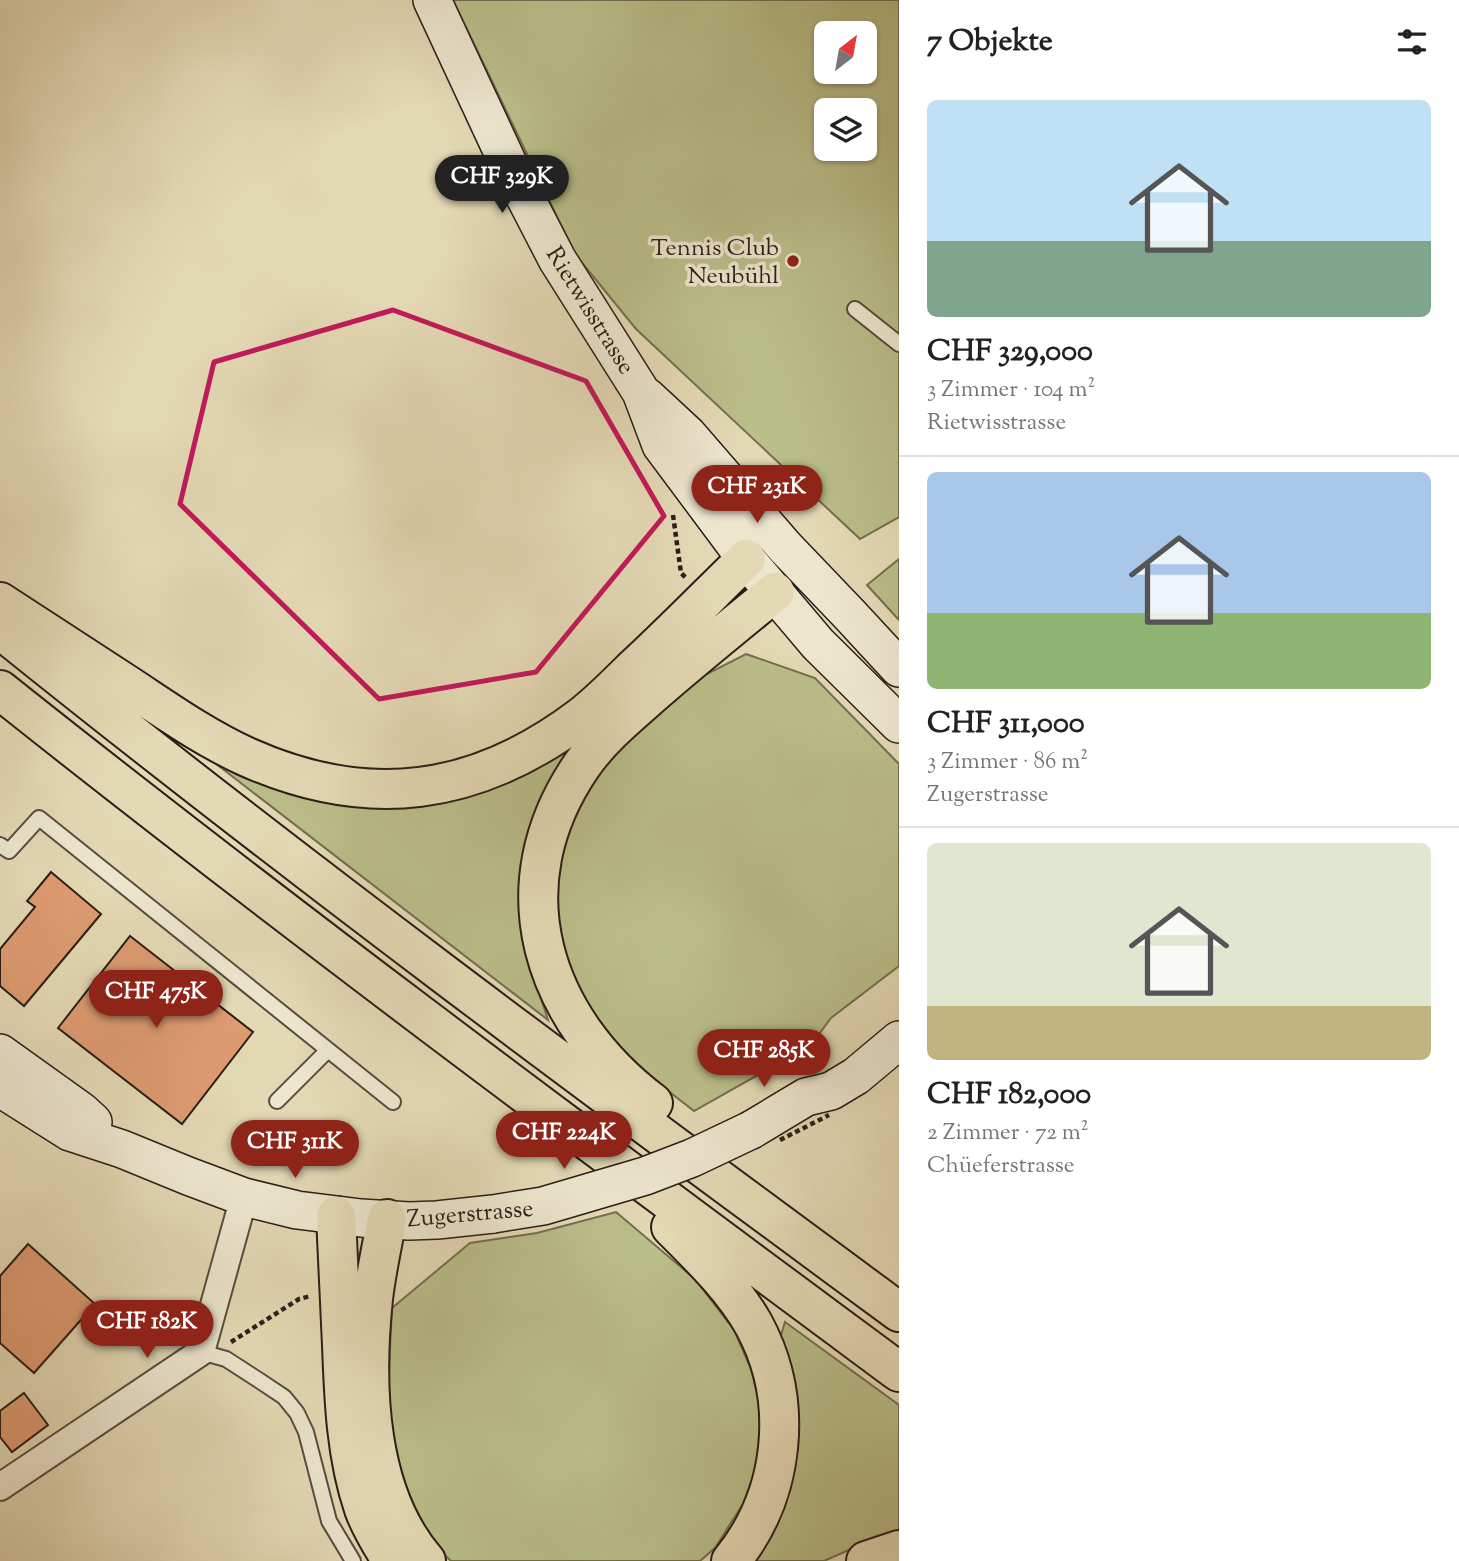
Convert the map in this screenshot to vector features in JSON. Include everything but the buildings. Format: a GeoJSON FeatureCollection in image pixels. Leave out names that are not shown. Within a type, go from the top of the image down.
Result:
{"type":"FeatureCollection","features":[{"type":"Feature","properties":{"kind":"highway"},"geometry":{"type":"LineString","coordinates":[[0,602],[175,716],[246,756],[285,772],[337,785],[377,789],[419,787],[458,780],[498,767],[530,751],[583,715],[657,648],[746,559]]}},
{"type":"Feature","properties":{"kind":"highway"},"geometry":{"type":"LineString","coordinates":[[775,592],[626,718],[583,764],[565,792],[543,855],[539,887],[540,928],[552,975],[567,1008],[592,1044],[618,1073],[640,1093],[864,1263],[899,1303]]}},
{"type":"Feature","properties":{"kind":"highway"},"geometry":{"type":"LineString","coordinates":[[0,629],[237,816],[512,1025],[899,1312]]}},
{"type":"Feature","properties":{"kind":"highway"},"geometry":{"type":"LineString","coordinates":[[0,690],[330,947],[899,1372]]}},
{"type":"Feature","properties":{"kind":"highway"},"geometry":{"type":"LineString","coordinates":[[584,1138],[726,1285],[754,1325],[769,1361],[778,1396],[780,1435],[775,1470],[757,1522],[731,1561]]}},
{"type":"Feature","properties":{"kind":"highway"},"geometry":{"type":"LineString","coordinates":[[337,1216],[348,1440],[365,1511],[392,1561]]}},
{"type":"Feature","properties":{"kind":"highway"},"geometry":{"type":"LineString","coordinates":[[387,1219],[373,1298],[370,1338],[372,1420],[379,1462],[390,1500],[402,1526],[426,1561]]}},
{"type":"Feature","properties":{"kind":"highway"},"geometry":{"type":"LineString","coordinates":[[866,1561],[899,1550]]}},
{"type":"Feature","properties":{"kind":"main road","name":"Rietwisstrasse"},"geometry":{"type":"LineString","coordinates":[[432,0],[512,172],[557,259],[641,392],[661,445],[746,559],[818,644],[899,724]]}},
{"type":"Feature","properties":{"kind":"main road","name":"Rietwisstrasse"},"geometry":{"type":"LineString","coordinates":[[641,392],[688,435],[785,547],[899,668]]}},
{"type":"Feature","properties":{"kind":"main road"},"geometry":{"type":"LineString","coordinates":[[746,559],[785,547],[775,592]]}},
{"type":"Feature","properties":{"kind":"main road","name":"Zugerstrasse"},"geometry":{"type":"LineString","coordinates":[[806,1097],[817,1080],[899,1011]]}},
{"type":"Feature","properties":{"kind":"main road","name":"Zugerstrasse"},"geometry":{"type":"LineString","coordinates":[[0,1088],[70,1132],[122,1149],[244,1197],[297,1210],[337,1216],[437,1220],[543,1206],[645,1177],[751,1130],[806,1097],[831,1091],[856,1076],[899,1040]]}},
{"type":"Feature","properties":{"kind":"main road","name":"Zugerstrasse"},"geometry":{"type":"LineString","coordinates":[[0,1053],[82,1111],[122,1149]]}},
{"type":"Feature","properties":{"kind":"street"},"geometry":{"type":"LineString","coordinates":[[0,1487],[201,1352],[244,1197]]}},
{"type":"Feature","properties":{"kind":"lane"},"geometry":{"type":"LineString","coordinates":[[855,309],[899,344]]}},
{"type":"Feature","properties":{"kind":"lane"},"geometry":{"type":"LineString","coordinates":[[0,845],[9,851],[39,818],[393,1102]]}},
{"type":"Feature","properties":{"kind":"lane"},"geometry":{"type":"LineString","coordinates":[[277,1101],[328,1050]]}},
{"type":"Feature","properties":{"kind":"lane"},"geometry":{"type":"LineString","coordinates":[[201,1352],[226,1359],[284,1397],[297,1413],[306,1432],[329,1521],[353,1561]]}},
{"type":"Feature","properties":{"kind":"path"},"geometry":{"type":"LineString","coordinates":[[671,504],[681,573],[704,600]]}},
{"type":"Feature","properties":{"kind":"path"},"geometry":{"type":"LineString","coordinates":[[201,1352],[223,1347],[299,1299],[312,1295]]}},
{"type":"Feature","properties":{"kind":"highlighted area"},"geometry":{"type":"Polygon","coordinates":[[[393,310],[586,381],[664,516],[536,672],[379,699],[180,504],[214,362],[393,310]]]}},
{"type":"Feature","properties":{"kind":"green space"},"geometry":{"type":"Polygon","coordinates":[[[453,0],[899,0],[899,517],[860,539],[636,329],[575,254],[453,0]]]}},
{"type":"Feature","properties":{"kind":"green space"},"geometry":{"type":"Polygon","coordinates":[[[899,559],[899,620],[867,585],[899,559]]]}},
{"type":"Feature","properties":{"kind":"green space"},"geometry":{"type":"Polygon","coordinates":[[[746,654],[815,678],[899,764],[899,966],[831,1018],[811,1045],[694,1111],[612,1047],[566,970],[553,894],[566,824],[593,776],[636,729],[699,678],[746,654]]]}},
{"type":"Feature","properties":{"kind":"green space"},"geometry":{"type":"Polygon","coordinates":[[[167,726],[345,801],[569,737],[581,749],[528,958],[548,1020],[167,726]]]}},
{"type":"Feature","properties":{"kind":"green space"},"geometry":{"type":"Polygon","coordinates":[[[616,1212],[695,1279],[734,1330],[751,1369],[761,1410],[758,1463],[743,1504],[715,1548],[700,1561],[451,1561],[427,1535],[410,1506],[399,1476],[389,1410],[392,1308],[470,1243],[537,1233],[616,1212]]]}},
{"type":"Feature","properties":{"kind":"green space"},"geometry":{"type":"Polygon","coordinates":[[[785,1322],[899,1405],[899,1535],[858,1546],[824,1561],[745,1561],[778,1345],[785,1322]]]}},
{"type":"Feature","properties":{"kind":"place","name":"Tennis Club Neubühl"},"geometry":{"type":"Point","coordinates":[793,261]}}]}
